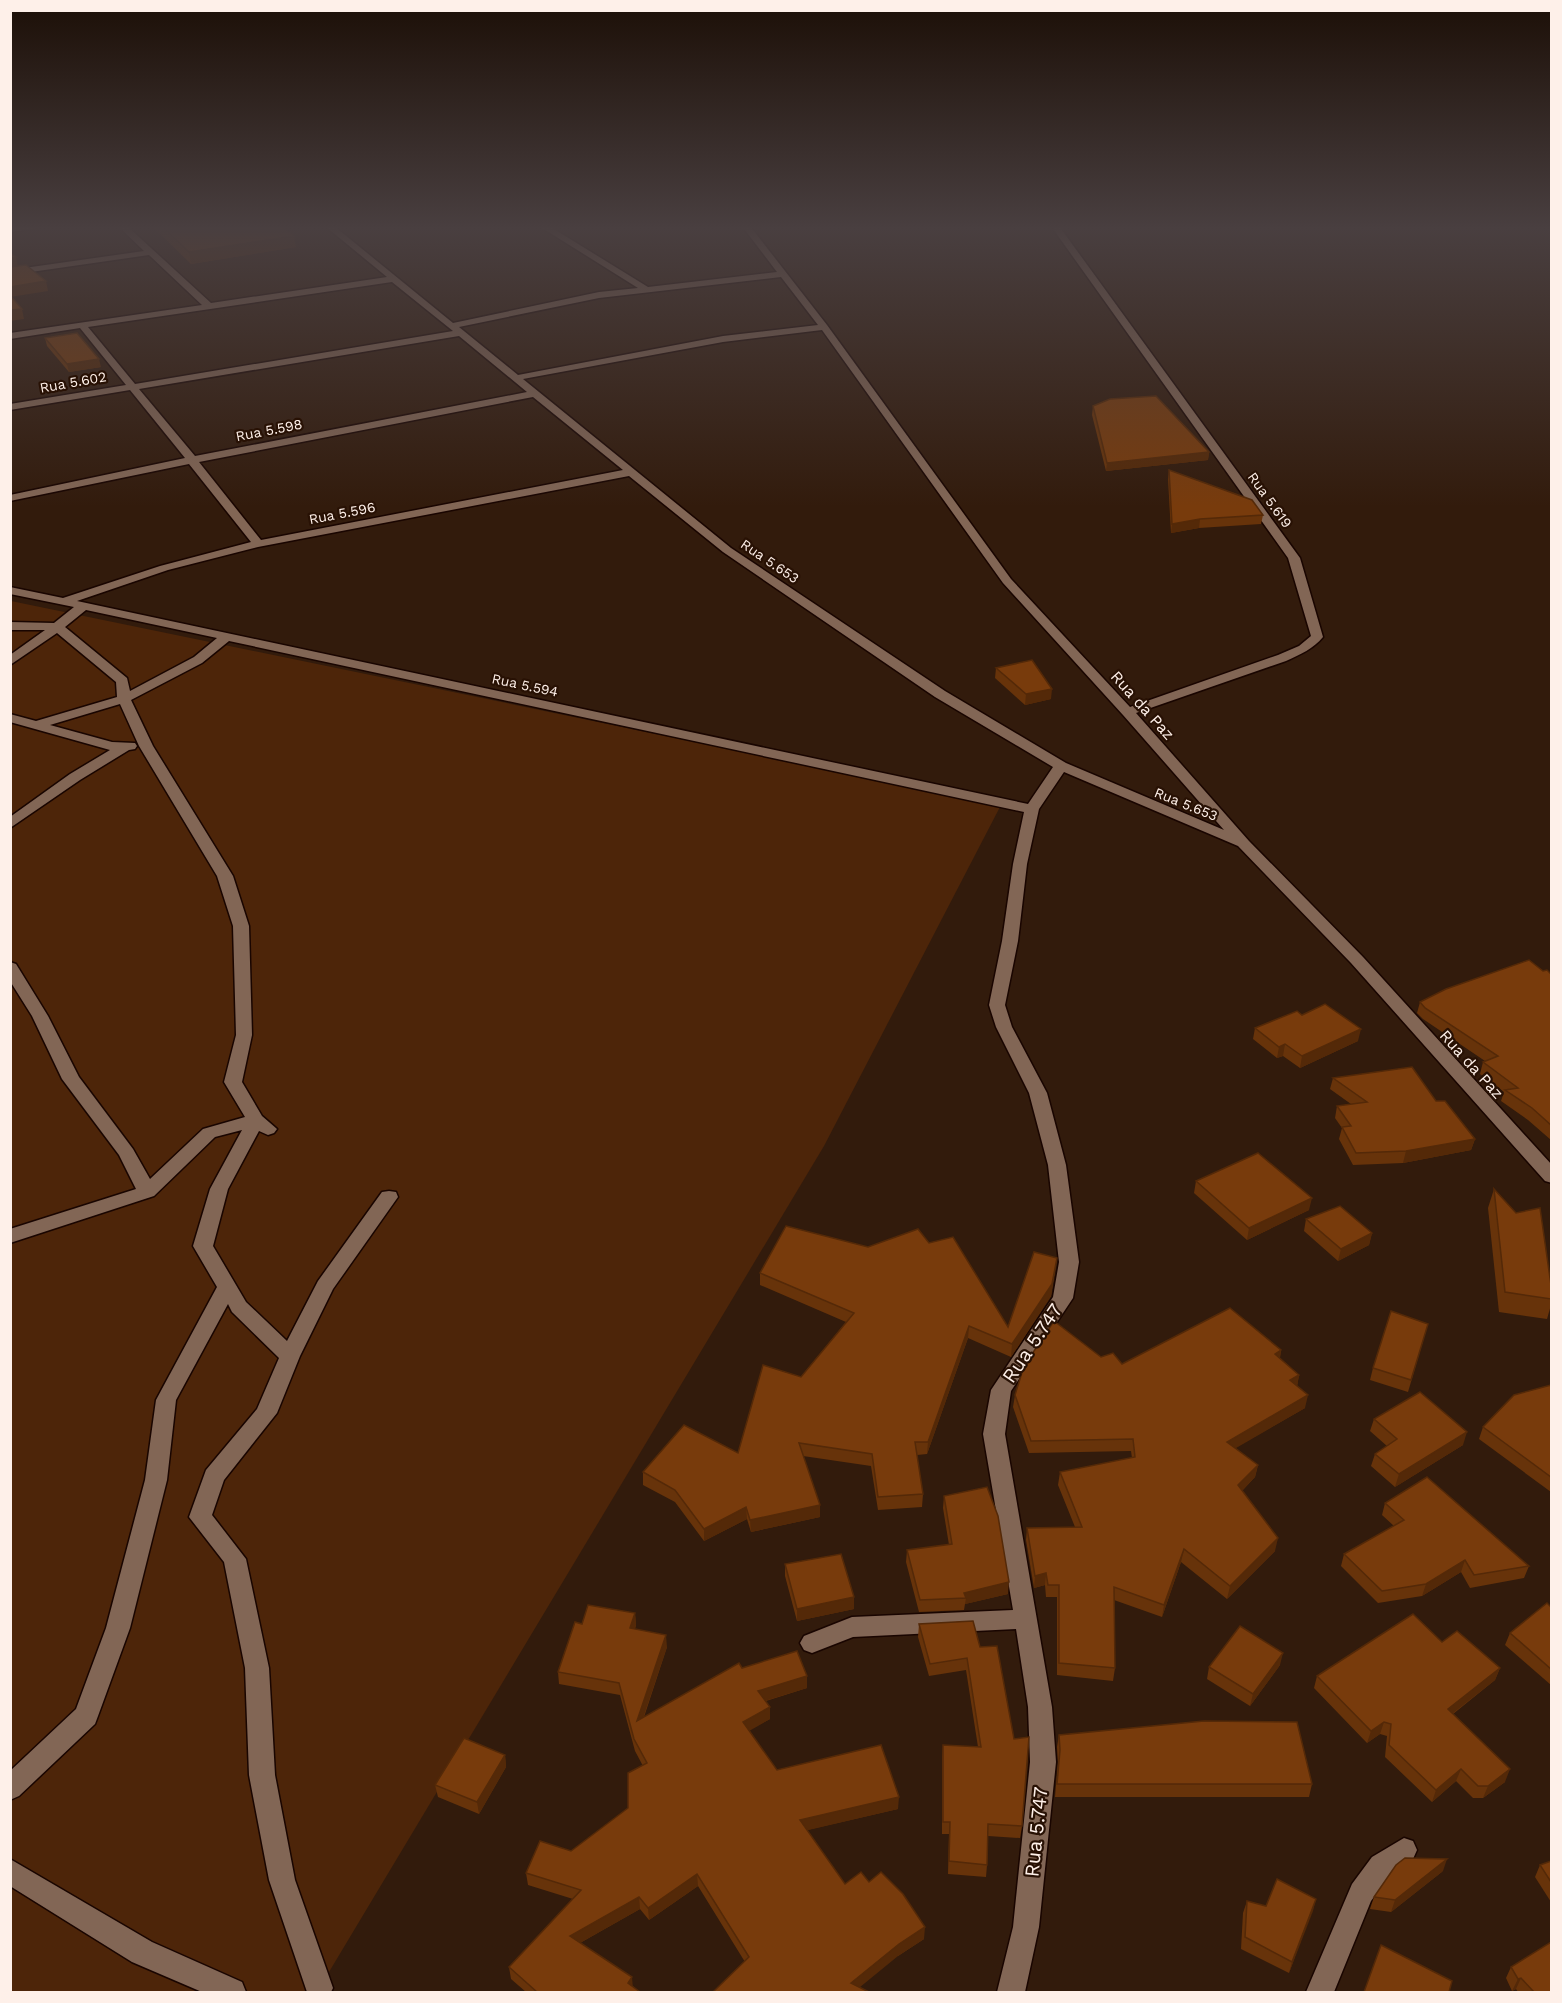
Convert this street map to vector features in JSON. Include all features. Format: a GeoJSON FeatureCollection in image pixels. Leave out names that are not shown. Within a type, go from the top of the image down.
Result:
{"type":"FeatureCollection","features":[{"type":"Feature","properties":{"kind":"street"},"geometry":{"type":"LineString","coordinates":[[10,336],[121,319]]}},
{"type":"Feature","properties":{"kind":"street","name":"Rua 5.653"},"geometry":{"type":"LineString","coordinates":[[443,319],[737,556],[940,694],[1061,766],[1244,844]]}},
{"type":"Feature","properties":{"kind":"street","name":"Rua 5.602"},"geometry":{"type":"LineString","coordinates":[[10,407],[455,329],[495,319]]}},
{"type":"Feature","properties":{"kind":"street","name":"Rua da Paz"},"geometry":{"type":"LineString","coordinates":[[818,319],[1007,581],[1128,712],[1244,844],[1356,960],[1551,1177]]}},
{"type":"Feature","properties":{"kind":"street","name":"Rua 5.619"},"geometry":{"type":"LineString","coordinates":[[1122,319],[1294,558],[1317,637],[1303,649],[1282,658],[1128,712]]}},
{"type":"Feature","properties":{"kind":"street"},"geometry":{"type":"LineString","coordinates":[[82,325],[258,544]]}},
{"type":"Feature","properties":{"kind":"street"},"geometry":{"type":"LineString","coordinates":[[516,378],[723,339],[824,327]]}},
{"type":"Feature","properties":{"kind":"street","name":"Rua 5.598"},"geometry":{"type":"LineString","coordinates":[[10,498],[192,460],[534,394]]}},
{"type":"Feature","properties":{"kind":"street","name":"Rua 5.596"},"geometry":{"type":"LineString","coordinates":[[64,601],[164,568],[258,544],[631,472]]}},
{"type":"Feature","properties":{"kind":"street","name":"Rua 5.594"},"geometry":{"type":"LineString","coordinates":[[10,590],[1032,809]]}},
{"type":"Feature","properties":{"kind":"street"},"geometry":{"type":"LineString","coordinates":[[10,661],[58,627],[84,605]]}},
{"type":"Feature","properties":{"kind":"street"},"geometry":{"type":"LineString","coordinates":[[10,626],[58,627],[122,681],[124,699],[146,746],[225,876],[241,926],[244,1035],[233,1082],[262,1125]]}},
{"type":"Feature","properties":{"kind":"street"},"geometry":{"type":"LineString","coordinates":[[36,725],[124,699],[198,660],[227,636]]}},
{"type":"Feature","properties":{"kind":"street"},"geometry":{"type":"LineString","coordinates":[[10,718],[112,746],[146,746]]}},
{"type":"Feature","properties":{"kind":"street"},"geometry":{"type":"LineString","coordinates":[[10,824],[75,777],[126,746]]}},
{"type":"Feature","properties":{"kind":"street"},"geometry":{"type":"LineString","coordinates":[[1032,809],[1061,766]]}},
{"type":"Feature","properties":{"kind":"street","name":"Rua 5.747"},"geometry":{"type":"LineString","coordinates":[[1011,1992],[1026,1927],[1043,1762],[1040,1707],[994,1434],[1000,1390],[1063,1298],[1069,1262],[1057,1165],[1038,1093],[1004,1027],[998,1005],[1010,941],[1020,864],[1032,809]]}},
{"type":"Feature","properties":{"kind":"street"},"geometry":{"type":"LineString","coordinates":[[10,967],[40,1016],[71,1079],[127,1153],[147,1192]]}},
{"type":"Feature","properties":{"kind":"street"},"geometry":{"type":"LineString","coordinates":[[10,1236],[147,1192],[209,1133],[262,1125]]}},
{"type":"Feature","properties":{"kind":"street"},"geometry":{"type":"LineString","coordinates":[[262,1125],[219,1189],[203,1246],[239,1307],[290,1356]]}},
{"type":"Feature","properties":{"kind":"street"},"geometry":{"type":"LineString","coordinates":[[318,1991],[282,1880],[262,1775],[257,1668],[235,1559],[200,1517],[214,1476],[266,1413],[290,1356],[325,1286],[388,1197]]}},
{"type":"Feature","properties":{"kind":"street"},"geometry":{"type":"LineString","coordinates":[[10,1788],[86,1716],[118,1628],[153,1491],[166,1400],[227,1287]]}},
{"type":"Feature","properties":{"kind":"street"},"geometry":{"type":"LineString","coordinates":[[812,1643],[852,1627],[1025,1619]]}},
{"type":"Feature","properties":{"kind":"street"},"geometry":{"type":"LineString","coordinates":[[1320,1992],[1361,1893],[1381,1866],[1404,1850]]}},
{"type":"Feature","properties":{"kind":"street"},"geometry":{"type":"LineString","coordinates":[[10,1871],[142,1952],[232,1992]]}},
{"type":"Feature","properties":{"kind":"shaded area"},"geometry":{"type":"Polygon","coordinates":[[[11,601],[1001,805],[824,1146],[317,1992],[11,1992],[11,601]]]}},
{"type":"Feature","properties":{"kind":"building"},"geometry":{"type":"Polygon","coordinates":[[[77,333],[99,359],[67,364],[45,338],[77,333]]]}},
{"type":"Feature","properties":{"kind":"building"},"geometry":{"type":"Polygon","coordinates":[[[1156,396],[1209,452],[1107,463],[1093,406],[1110,399],[1156,396]]]}},
{"type":"Feature","properties":{"kind":"building"},"geometry":{"type":"Polygon","coordinates":[[[1169,470],[1252,500],[1263,515],[1200,519],[1172,524],[1169,470]]]}},
{"type":"Feature","properties":{"kind":"building"},"geometry":{"type":"Polygon","coordinates":[[[1032,660],[1052,689],[1026,694],[996,668],[1032,660]]]}},
{"type":"Feature","properties":{"kind":"building"},"geometry":{"type":"Polygon","coordinates":[[[1529,960],[1551,974],[1551,1125],[1532,1108],[1505,1090],[1518,1088],[1483,1062],[1498,1056],[1425,1008],[1420,1002],[1446,989],[1529,960]]]}},
{"type":"Feature","properties":{"kind":"building"},"geometry":{"type":"Polygon","coordinates":[[[1325,1004],[1361,1029],[1302,1056],[1285,1044],[1279,1047],[1255,1028],[1297,1011],[1302,1015],[1325,1004]]]}},
{"type":"Feature","properties":{"kind":"building"},"geometry":{"type":"Polygon","coordinates":[[[1412,1067],[1436,1101],[1445,1101],[1475,1139],[1406,1151],[1356,1153],[1342,1127],[1351,1126],[1337,1106],[1367,1102],[1333,1078],[1412,1067]]]}},
{"type":"Feature","properties":{"kind":"building"},"geometry":{"type":"Polygon","coordinates":[[[1258,1153],[1312,1198],[1249,1228],[1196,1181],[1258,1153]]]}},
{"type":"Feature","properties":{"kind":"building"},"geometry":{"type":"Polygon","coordinates":[[[1494,1189],[1516,1213],[1540,1208],[1551,1299],[1505,1292],[1494,1189]]]}},
{"type":"Feature","properties":{"kind":"building"},"geometry":{"type":"Polygon","coordinates":[[[1340,1206],[1372,1233],[1341,1249],[1306,1219],[1340,1206]]]}},
{"type":"Feature","properties":{"kind":"building"},"geometry":{"type":"Polygon","coordinates":[[[786,1226],[868,1247],[918,1229],[929,1243],[953,1237],[1008,1327],[1034,1252],[1057,1258],[1052,1284],[1012,1344],[969,1326],[928,1442],[915,1442],[923,1494],[878,1497],[872,1454],[799,1443],[820,1505],[750,1520],[746,1507],[704,1529],[675,1490],[643,1472],[684,1425],[738,1453],[763,1365],[801,1377],[854,1313],[760,1273],[786,1226]]]}},
{"type":"Feature","properties":{"kind":"building"},"geometry":{"type":"Polygon","coordinates":[[[1230,1308],[1281,1350],[1275,1354],[1299,1375],[1290,1380],[1308,1395],[1227,1442],[1258,1465],[1238,1485],[1278,1538],[1230,1586],[1184,1549],[1164,1605],[1114,1587],[1115,1668],[1059,1663],[1059,1585],[1048,1585],[1046,1573],[1035,1576],[1027,1528],[1082,1527],[1060,1472],[1135,1457],[1133,1439],[1031,1441],[1015,1395],[1024,1366],[1054,1321],[1101,1357],[1113,1353],[1122,1364],[1230,1308]]]}},
{"type":"Feature","properties":{"kind":"building"},"geometry":{"type":"Polygon","coordinates":[[[1391,1311],[1428,1324],[1411,1380],[1373,1368],[1391,1311]]]}},
{"type":"Feature","properties":{"kind":"building"},"geometry":{"type":"Polygon","coordinates":[[[1551,1385],[1551,1477],[1483,1427],[1514,1395],[1551,1385]]]}},
{"type":"Feature","properties":{"kind":"building"},"geometry":{"type":"Polygon","coordinates":[[[1420,1392],[1467,1432],[1399,1474],[1375,1454],[1397,1439],[1374,1419],[1420,1392]]]}},
{"type":"Feature","properties":{"kind":"building"},"geometry":{"type":"Polygon","coordinates":[[[1427,1477],[1529,1566],[1474,1575],[1465,1560],[1426,1584],[1382,1591],[1344,1554],[1404,1520],[1385,1503],[1427,1477]]]}},
{"type":"Feature","properties":{"kind":"building"},"geometry":{"type":"Polygon","coordinates":[[[987,1487],[998,1516],[1009,1582],[964,1593],[966,1598],[920,1600],[907,1550],[952,1544],[944,1496],[987,1487]]]}},
{"type":"Feature","properties":{"kind":"building"},"geometry":{"type":"Polygon","coordinates":[[[841,1554],[854,1597],[797,1609],[785,1564],[841,1554]]]}},
{"type":"Feature","properties":{"kind":"building"},"geometry":{"type":"Polygon","coordinates":[[[1547,1603],[1551,1607],[1551,1669],[1510,1633],[1547,1603]]]}},
{"type":"Feature","properties":{"kind":"building"},"geometry":{"type":"Polygon","coordinates":[[[588,1605],[635,1613],[630,1628],[666,1635],[637,1721],[739,1663],[742,1668],[797,1651],[807,1676],[758,1691],[770,1707],[743,1722],[777,1770],[881,1745],[899,1797],[800,1820],[845,1884],[861,1872],[869,1882],[881,1872],[903,1894],[925,1927],[899,1944],[851,1983],[869,1992],[713,1992],[749,1957],[697,1874],[648,1908],[639,1897],[570,1936],[632,1977],[628,1983],[640,1992],[537,1992],[509,1967],[581,1890],[526,1873],[540,1841],[571,1851],[628,1808],[628,1773],[647,1763],[634,1739],[619,1683],[558,1672],[575,1622],[582,1624],[588,1605]]]}},
{"type":"Feature","properties":{"kind":"building"},"geometry":{"type":"Polygon","coordinates":[[[1413,1614],[1442,1642],[1457,1631],[1500,1668],[1448,1709],[1510,1769],[1488,1786],[1478,1786],[1461,1769],[1436,1790],[1389,1745],[1391,1724],[1384,1722],[1371,1731],[1317,1676],[1413,1614]]]}},
{"type":"Feature","properties":{"kind":"building"},"geometry":{"type":"Polygon","coordinates":[[[973,1621],[980,1647],[997,1646],[1014,1739],[1029,1737],[1022,1826],[988,1824],[987,1865],[949,1861],[950,1822],[943,1822],[943,1745],[981,1747],[967,1658],[930,1664],[919,1624],[973,1621]]]}},
{"type":"Feature","properties":{"kind":"building"},"geometry":{"type":"Polygon","coordinates":[[[1240,1626],[1283,1653],[1253,1694],[1209,1667],[1240,1626]]]}},
{"type":"Feature","properties":{"kind":"building"},"geometry":{"type":"Polygon","coordinates":[[[1204,1721],[1297,1722],[1312,1784],[1057,1784],[1059,1735],[1204,1721]]]}},
{"type":"Feature","properties":{"kind":"building"},"geometry":{"type":"Polygon","coordinates":[[[464,1738],[505,1755],[477,1802],[435,1785],[464,1738]]]}},
{"type":"Feature","properties":{"kind":"building"},"geometry":{"type":"Polygon","coordinates":[[[1405,1858],[1447,1859],[1395,1900],[1374,1897],[1396,1865],[1405,1858]]]}},
{"type":"Feature","properties":{"kind":"building"},"geometry":{"type":"Polygon","coordinates":[[[1551,1861],[1551,1882],[1540,1865],[1551,1861]]]}},
{"type":"Feature","properties":{"kind":"building"},"geometry":{"type":"Polygon","coordinates":[[[1277,1879],[1316,1899],[1292,1962],[1245,1937],[1247,1901],[1266,1906],[1277,1879]]]}},
{"type":"Feature","properties":{"kind":"building"},"geometry":{"type":"Polygon","coordinates":[[[1551,1942],[1551,1992],[1534,1992],[1521,1978],[1518,1979],[1511,1967],[1551,1942]]]}},
{"type":"Feature","properties":{"kind":"building"},"geometry":{"type":"Polygon","coordinates":[[[1381,1945],[1452,1981],[1449,1992],[1364,1992],[1381,1945]]]}}]}
